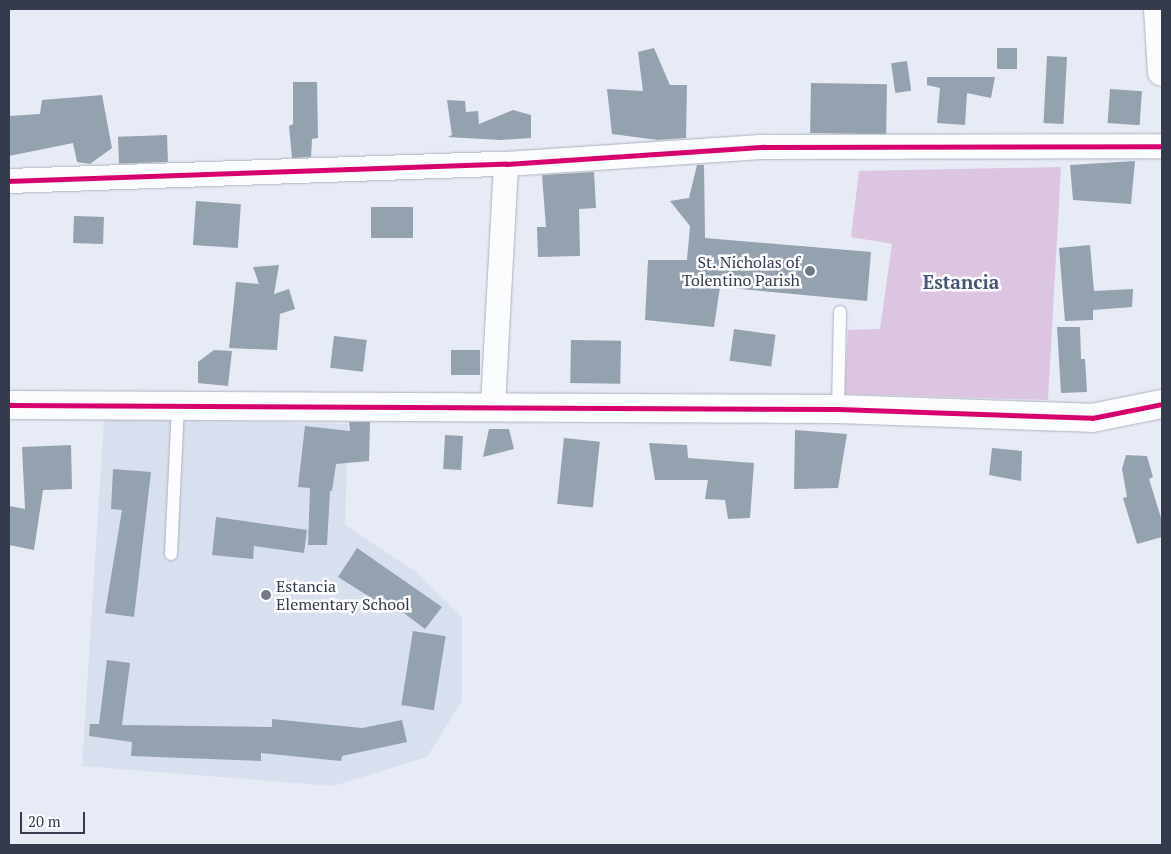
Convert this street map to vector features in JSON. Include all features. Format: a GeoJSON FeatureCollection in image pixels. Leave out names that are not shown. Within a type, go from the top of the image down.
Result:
{"type":"FeatureCollection","features":[{"type":"Feature","properties":{"kind":"street"},"geometry":{"type":"LineString","coordinates":[[1158,9],[1162,72]]}},
{"type":"Feature","properties":{"kind":"street"},"geometry":{"type":"LineString","coordinates":[[9,180],[506,164],[764,148],[1162,146]]}},
{"type":"Feature","properties":{"kind":"street"},"geometry":{"type":"LineString","coordinates":[[493,405],[506,164]]}},
{"type":"Feature","properties":{"kind":"street"},"geometry":{"type":"LineString","coordinates":[[9,405],[178,408],[493,405],[838,409],[1092,418],[1162,404]]}},
{"type":"Feature","properties":{"kind":"lane"},"geometry":{"type":"LineString","coordinates":[[838,409],[840,312]]}},
{"type":"Feature","properties":{"kind":"lane"},"geometry":{"type":"LineString","coordinates":[[171,554],[178,408]]}},
{"type":"Feature","properties":{"kind":"shaded area"},"geometry":{"type":"Polygon","coordinates":[[[1061,167],[1048,400],[844,394],[848,330],[880,329],[892,244],[851,237],[859,171],[1061,167]]]}},
{"type":"Feature","properties":{"kind":"shaded area","name":"Estancia Elementary School"},"geometry":{"type":"Polygon","coordinates":[[[104,419],[348,424],[345,525],[416,572],[462,617],[462,701],[427,757],[333,786],[82,766],[104,419]]]}},
{"type":"Feature","properties":{"kind":"building"},"geometry":{"type":"Polygon","coordinates":[[[654,48],[670,85],[687,85],[686,138],[658,140],[612,134],[607,89],[643,91],[638,52],[654,48]]]}},
{"type":"Feature","properties":{"kind":"building"},"geometry":{"type":"Polygon","coordinates":[[[997,48],[1017,48],[1017,69],[997,69],[997,48]]]}},
{"type":"Feature","properties":{"kind":"building"},"geometry":{"type":"Polygon","coordinates":[[[1047,56],[1067,57],[1063,124],[1043,123],[1047,56]]]}},
{"type":"Feature","properties":{"kind":"building"},"geometry":{"type":"Polygon","coordinates":[[[907,61],[911,91],[895,93],[891,63],[907,61]]]}},
{"type":"Feature","properties":{"kind":"building"},"geometry":{"type":"Polygon","coordinates":[[[927,77],[995,77],[991,98],[967,93],[965,125],[937,123],[940,88],[927,85],[927,77]]]}},
{"type":"Feature","properties":{"kind":"building"},"geometry":{"type":"Polygon","coordinates":[[[293,82],[317,82],[318,138],[312,139],[311,157],[292,158],[289,126],[293,124],[293,82]]]}},
{"type":"Feature","properties":{"kind":"building"},"geometry":{"type":"Polygon","coordinates":[[[811,83],[887,84],[886,134],[810,133],[811,83]]]}},
{"type":"Feature","properties":{"kind":"building"},"geometry":{"type":"Polygon","coordinates":[[[1110,89],[1142,91],[1140,125],[1108,123],[1110,89]]]}},
{"type":"Feature","properties":{"kind":"building"},"geometry":{"type":"Polygon","coordinates":[[[102,95],[112,148],[90,164],[77,162],[73,143],[9,156],[9,116],[40,114],[42,100],[102,95]]]}},
{"type":"Feature","properties":{"kind":"building"},"geometry":{"type":"Polygon","coordinates":[[[447,100],[465,101],[466,112],[478,111],[479,124],[513,110],[531,115],[531,138],[500,140],[448,137],[452,135],[447,100]]]}},
{"type":"Feature","properties":{"kind":"building"},"geometry":{"type":"Polygon","coordinates":[[[167,135],[168,162],[119,164],[118,137],[167,135]]]}},
{"type":"Feature","properties":{"kind":"building"},"geometry":{"type":"Polygon","coordinates":[[[1135,161],[1131,204],[1073,200],[1070,165],[1135,161]]]}},
{"type":"Feature","properties":{"kind":"building"},"geometry":{"type":"Polygon","coordinates":[[[697,165],[704,165],[705,238],[871,252],[867,301],[720,287],[714,327],[645,320],[648,260],[687,260],[690,226],[670,201],[689,198],[697,165]]]}},
{"type":"Feature","properties":{"kind":"building"},"geometry":{"type":"Polygon","coordinates":[[[594,172],[596,208],[579,209],[580,256],[538,257],[537,227],[546,227],[542,175],[594,172]]]}},
{"type":"Feature","properties":{"kind":"building"},"geometry":{"type":"Polygon","coordinates":[[[196,201],[241,204],[238,248],[193,245],[196,201]]]}},
{"type":"Feature","properties":{"kind":"building"},"geometry":{"type":"Polygon","coordinates":[[[371,207],[413,207],[413,238],[371,238],[371,207]]]}},
{"type":"Feature","properties":{"kind":"building"},"geometry":{"type":"Polygon","coordinates":[[[74,216],[104,217],[103,244],[73,243],[74,216]]]}},
{"type":"Feature","properties":{"kind":"building"},"geometry":{"type":"Polygon","coordinates":[[[1090,245],[1094,291],[1133,289],[1132,307],[1093,310],[1093,320],[1065,321],[1059,248],[1090,245]]]}},
{"type":"Feature","properties":{"kind":"building"},"geometry":{"type":"Polygon","coordinates":[[[279,265],[274,294],[289,289],[295,309],[280,314],[277,350],[229,348],[236,282],[259,284],[253,267],[279,265]]]}},
{"type":"Feature","properties":{"kind":"building"},"geometry":{"type":"Polygon","coordinates":[[[1057,327],[1080,327],[1081,359],[1085,359],[1087,392],[1061,393],[1057,327]]]}},
{"type":"Feature","properties":{"kind":"building"},"geometry":{"type":"Polygon","coordinates":[[[734,329],[776,335],[771,367],[730,361],[734,329]]]}},
{"type":"Feature","properties":{"kind":"building"},"geometry":{"type":"Polygon","coordinates":[[[334,336],[367,340],[363,372],[330,368],[334,336]]]}},
{"type":"Feature","properties":{"kind":"building"},"geometry":{"type":"Polygon","coordinates":[[[571,340],[621,341],[620,384],[570,383],[571,340]]]}},
{"type":"Feature","properties":{"kind":"building"},"geometry":{"type":"Polygon","coordinates":[[[214,350],[232,351],[228,386],[198,383],[198,362],[214,350]]]}},
{"type":"Feature","properties":{"kind":"building"},"geometry":{"type":"Polygon","coordinates":[[[451,350],[480,350],[480,375],[451,375],[451,350]]]}},
{"type":"Feature","properties":{"kind":"building"},"geometry":{"type":"Polygon","coordinates":[[[349,422],[370,422],[369,461],[336,464],[332,491],[330,491],[327,545],[308,545],[310,488],[298,487],[305,426],[350,431],[349,422]]]}},
{"type":"Feature","properties":{"kind":"building"},"geometry":{"type":"Polygon","coordinates":[[[489,429],[509,429],[514,449],[483,457],[489,429]]]}},
{"type":"Feature","properties":{"kind":"building"},"geometry":{"type":"Polygon","coordinates":[[[795,430],[847,434],[838,488],[794,489],[795,430]]]}},
{"type":"Feature","properties":{"kind":"building"},"geometry":{"type":"Polygon","coordinates":[[[445,435],[463,436],[461,470],[443,469],[445,435]]]}},
{"type":"Feature","properties":{"kind":"building"},"geometry":{"type":"Polygon","coordinates":[[[564,438],[600,442],[593,507],[557,504],[564,438]]]}},
{"type":"Feature","properties":{"kind":"building"},"geometry":{"type":"Polygon","coordinates":[[[649,443],[687,445],[688,458],[754,463],[750,518],[728,519],[725,500],[705,499],[708,480],[655,480],[649,443]]]}},
{"type":"Feature","properties":{"kind":"building"},"geometry":{"type":"Polygon","coordinates":[[[71,445],[72,489],[43,490],[34,550],[9,545],[9,506],[25,509],[22,447],[71,445]]]}},
{"type":"Feature","properties":{"kind":"building"},"geometry":{"type":"Polygon","coordinates":[[[992,448],[1022,451],[1021,481],[989,475],[992,448]]]}},
{"type":"Feature","properties":{"kind":"building"},"geometry":{"type":"Polygon","coordinates":[[[1126,455],[1147,456],[1153,477],[1149,479],[1162,521],[1162,537],[1137,544],[1123,498],[1127,497],[1122,469],[1126,455]]]}},
{"type":"Feature","properties":{"kind":"building"},"geometry":{"type":"Polygon","coordinates":[[[113,469],[151,472],[134,617],[105,613],[122,510],[111,509],[113,469]]]}},
{"type":"Feature","properties":{"kind":"building"},"geometry":{"type":"Polygon","coordinates":[[[216,517],[307,530],[304,553],[254,546],[253,559],[212,555],[216,517]]]}},
{"type":"Feature","properties":{"kind":"building"},"geometry":{"type":"Polygon","coordinates":[[[357,548],[442,607],[425,629],[384,598],[381,604],[338,577],[357,548]]]}},
{"type":"Feature","properties":{"kind":"building"},"geometry":{"type":"Polygon","coordinates":[[[413,631],[446,636],[434,710],[401,705],[413,631]]]}},
{"type":"Feature","properties":{"kind":"building"},"geometry":{"type":"Polygon","coordinates":[[[107,660],[130,663],[122,725],[272,727],[272,719],[362,728],[402,720],[407,742],[342,756],[341,761],[261,753],[261,761],[131,756],[132,742],[89,736],[90,724],[99,724],[107,660]]]}},
{"type":"Feature","properties":{"kind":"cycle path"},"geometry":{"type":"LineString","coordinates":[[9,181],[506,164],[764,147],[1162,146]]}},
{"type":"Feature","properties":{"kind":"cycle path"},"geometry":{"type":"LineString","coordinates":[[9,405],[838,409],[1092,418],[1162,404]]}},
{"type":"Feature","properties":{"kind":"place","name":"St. Nicholas of Tolentino Parish"},"geometry":{"type":"Point","coordinates":[810,271]}},
{"type":"Feature","properties":{"kind":"place","name":"Estancia Elementary School"},"geometry":{"type":"Point","coordinates":[266,595]}},
{"type":"Feature","properties":{"kind":"district","name":"Estancia"},"geometry":{"type":"Point","coordinates":[961,282]}}]}
